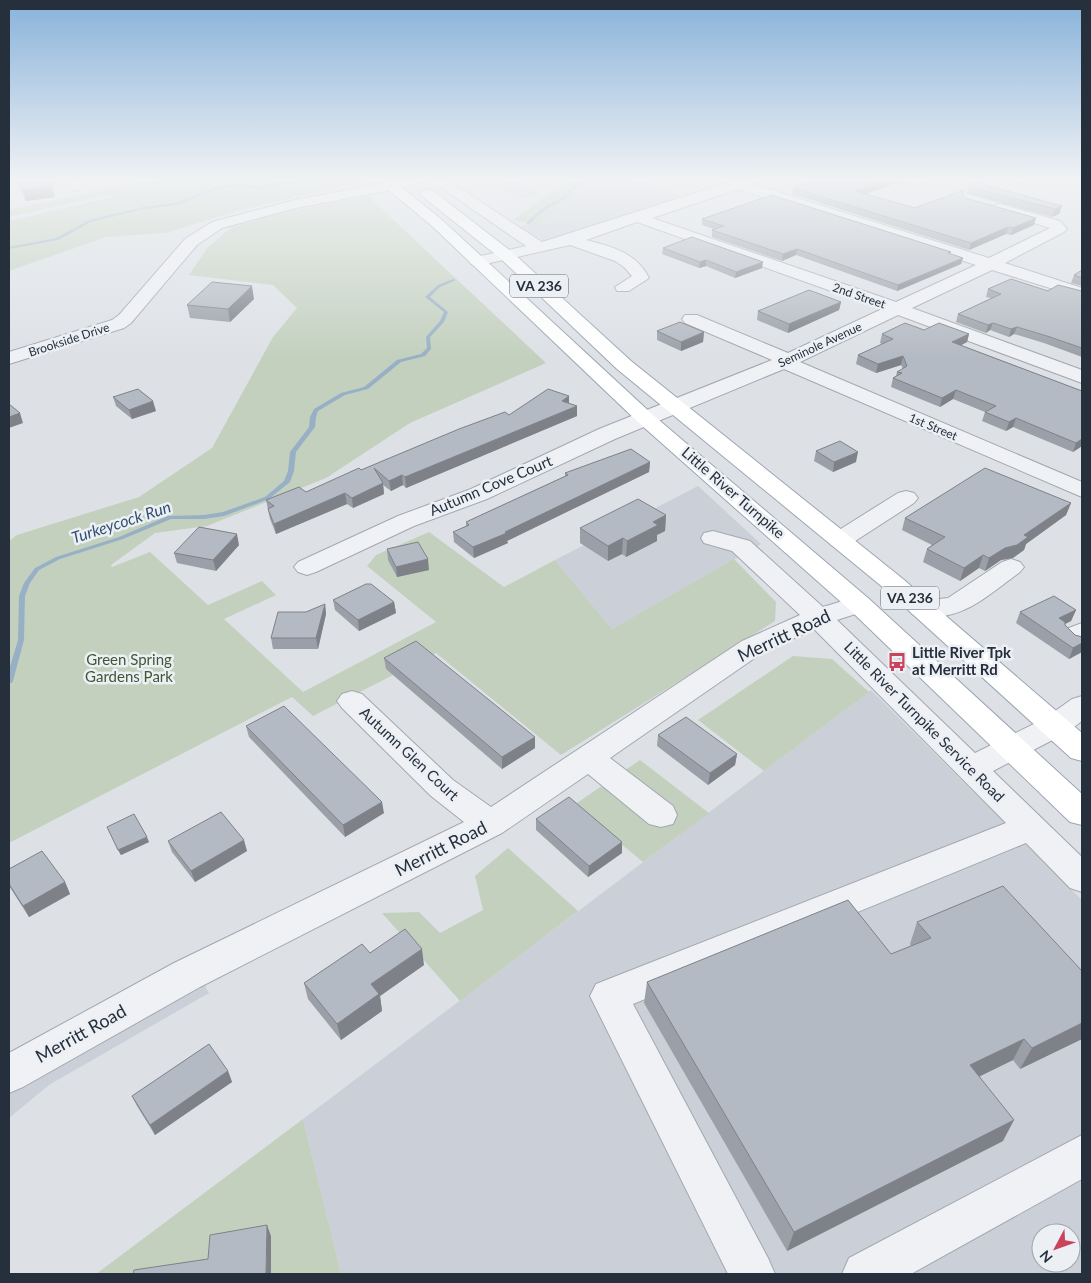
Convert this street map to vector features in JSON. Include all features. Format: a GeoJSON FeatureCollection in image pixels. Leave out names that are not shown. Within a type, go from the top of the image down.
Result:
{"type":"FeatureCollection","features":[{"type":"Feature","properties":{"kind":"main road","name":"Little River Turnpike"},"geometry":{"type":"LineString","coordinates":[[453,238],[646,419],[859,604],[1082,813]]}},
{"type":"Feature","properties":{"kind":"main road","name":"Little River Turnpike"},"geometry":{"type":"LineString","coordinates":[[481,238],[509,257],[594,338],[921,608],[1082,750]]}},
{"type":"Feature","properties":{"kind":"street","name":"Brookside Drive"},"geometry":{"type":"LineString","coordinates":[[9,358],[118,324],[125,319],[191,242],[197,238]]}},
{"type":"Feature","properties":{"kind":"street"},"geometry":{"type":"LineString","coordinates":[[525,238],[540,248]]}},
{"type":"Feature","properties":{"kind":"street"},"geometry":{"type":"LineString","coordinates":[[481,264],[509,257],[527,256],[540,248],[575,238]]}},
{"type":"Feature","properties":{"kind":"street","name":"2nd Street"},"geometry":{"type":"LineString","coordinates":[[695,238],[1082,377]]}},
{"type":"Feature","properties":{"kind":"street"},"geometry":{"type":"LineString","coordinates":[[907,238],[1082,293]]}},
{"type":"Feature","properties":{"kind":"street","name":"Seminole Avenue"},"geometry":{"type":"LineString","coordinates":[[676,407],[786,361],[1041,238]]}},
{"type":"Feature","properties":{"kind":"street"},"geometry":{"type":"LineString","coordinates":[[569,240],[625,259],[639,272],[641,278],[623,287]]}},
{"type":"Feature","properties":{"kind":"street","name":"1st Street"},"geometry":{"type":"LineString","coordinates":[[691,319],[1082,490]]}},
{"type":"Feature","properties":{"kind":"street","name":"Autumn Cove Court"},"geometry":{"type":"LineString","coordinates":[[307,566],[676,407]]}},
{"type":"Feature","properties":{"kind":"street"},"geometry":{"type":"LineString","coordinates":[[840,540],[906,498]]}},
{"type":"Feature","properties":{"kind":"street","name":"Little River Turnpike Service Road"},"geometry":{"type":"LineString","coordinates":[[713,538],[741,546],[818,617],[1082,878]]}},
{"type":"Feature","properties":{"kind":"street"},"geometry":{"type":"LineString","coordinates":[[921,608],[954,606],[1011,567]]}},
{"type":"Feature","properties":{"kind":"street","name":"Merritt Road"},"geometry":{"type":"LineString","coordinates":[[9,1074],[187,975],[490,824],[752,647],[818,617],[859,604]]}},
{"type":"Feature","properties":{"kind":"street"},"geometry":{"type":"LineString","coordinates":[[1082,632],[1076,635],[1082,639]]}},
{"type":"Feature","properties":{"kind":"street","name":"Autumn Glen Court"},"geometry":{"type":"LineString","coordinates":[[352,701],[442,788],[490,824]]}},
{"type":"Feature","properties":{"kind":"street"},"geometry":{"type":"LineString","coordinates":[[971,768],[1011,746],[1055,726],[1082,706]]}},
{"type":"Feature","properties":{"kind":"street"},"geometry":{"type":"LineString","coordinates":[[589,758],[661,816]]}},
{"type":"Feature","properties":{"kind":"street"},"geometry":{"type":"LineString","coordinates":[[752,1274],[609,996],[1031,827]]}},
{"type":"Feature","properties":{"kind":"street"},"geometry":{"type":"LineString","coordinates":[[865,1274],[1082,1156]]}},
{"type":"Feature","properties":{"kind":"shaded area"},"geometry":{"type":"Polygon","coordinates":[[[539,238],[554,238],[544,241],[539,238]]]}},
{"type":"Feature","properties":{"kind":"shaded area"},"geometry":{"type":"Polygon","coordinates":[[[698,486],[761,544],[612,629],[555,560],[698,486]]]}},
{"type":"Feature","properties":{"kind":"shaded area"},"geometry":{"type":"Polygon","coordinates":[[[871,690],[1082,900],[1082,1274],[341,1274],[303,1119],[871,690]]]}},
{"type":"Feature","properties":{"kind":"shaded area"},"geometry":{"type":"Polygon","coordinates":[[[203,983],[209,993],[49,1085],[9,1118],[9,1067],[19,1059],[203,983]]]}},
{"type":"Feature","properties":{"kind":"green space"},"geometry":{"type":"Polygon","coordinates":[[[9,238],[104,238],[9,271],[9,238]]]}},
{"type":"Feature","properties":{"kind":"green space","name":"Green Spring Gardens Park"},"geometry":{"type":"Polygon","coordinates":[[[219,238],[413,238],[546,363],[410,423],[326,478],[207,526],[155,533],[111,565],[112,567],[150,552],[208,605],[262,581],[276,595],[224,619],[303,692],[436,622],[367,566],[376,555],[429,532],[504,587],[555,560],[612,629],[734,559],[776,602],[775,621],[561,755],[436,653],[313,716],[292,697],[9,843],[9,541],[17,535],[139,497],[212,448],[273,337],[297,308],[273,285],[189,275],[208,247],[219,238]]]}},
{"type":"Feature","properties":{"kind":"green space"},"geometry":{"type":"Polygon","coordinates":[[[793,656],[832,659],[869,692],[764,771],[698,720],[793,656]]]}},
{"type":"Feature","properties":{"kind":"green space"},"geometry":{"type":"Polygon","coordinates":[[[640,760],[709,813],[643,862],[574,805],[640,760]]]}},
{"type":"Feature","properties":{"kind":"green space"},"geometry":{"type":"Polygon","coordinates":[[[508,848],[578,911],[460,1001],[382,913],[419,912],[440,933],[483,910],[475,876],[508,848]]]}},
{"type":"Feature","properties":{"kind":"green space"},"geometry":{"type":"Polygon","coordinates":[[[303,1119],[341,1274],[96,1274],[303,1119]]]}},
{"type":"Feature","properties":{"kind":"building"},"geometry":{"type":"Polygon","coordinates":[[[694,238],[763,262],[736,272],[706,260],[700,262],[663,248],[694,238]]]}},
{"type":"Feature","properties":{"kind":"building"},"geometry":{"type":"Polygon","coordinates":[[[735,238],[907,238],[951,252],[948,253],[963,258],[898,285],[797,249],[783,254],[735,238]]]}},
{"type":"Feature","properties":{"kind":"building"},"geometry":{"type":"Polygon","coordinates":[[[954,238],[983,238],[971,243],[954,238]]]}},
{"type":"Feature","properties":{"kind":"building"},"geometry":{"type":"Polygon","coordinates":[[[1082,270],[1082,278],[1074,275],[1082,270]]]}},
{"type":"Feature","properties":{"kind":"building"},"geometry":{"type":"Polygon","coordinates":[[[1011,279],[1048,291],[1058,285],[1082,291],[1082,348],[1017,327],[1011,329],[993,323],[988,325],[958,314],[1001,294],[988,289],[1011,279]]]}},
{"type":"Feature","properties":{"kind":"building"},"geometry":{"type":"Polygon","coordinates":[[[212,282],[252,286],[228,309],[187,305],[212,282]]]}},
{"type":"Feature","properties":{"kind":"building"},"geometry":{"type":"Polygon","coordinates":[[[809,290],[841,302],[789,324],[758,311],[809,290]]]}},
{"type":"Feature","properties":{"kind":"building"},"geometry":{"type":"Polygon","coordinates":[[[680,322],[704,332],[681,342],[657,331],[680,322]]]}},
{"type":"Feature","properties":{"kind":"building"},"geometry":{"type":"Polygon","coordinates":[[[905,323],[924,330],[939,323],[969,334],[952,342],[1082,391],[1082,439],[1076,443],[1016,418],[1009,422],[985,412],[996,406],[956,390],[942,398],[893,378],[902,373],[897,372],[907,366],[903,356],[878,364],[858,355],[893,339],[882,334],[905,323]]]}},
{"type":"Feature","properties":{"kind":"building"},"geometry":{"type":"Polygon","coordinates":[[[138,389],[153,401],[129,410],[113,397],[138,389]]]}},
{"type":"Feature","properties":{"kind":"building"},"geometry":{"type":"Polygon","coordinates":[[[548,389],[569,396],[562,401],[577,406],[405,477],[402,475],[389,481],[374,468],[383,483],[352,498],[345,493],[274,524],[268,509],[274,506],[266,500],[299,487],[306,492],[359,468],[361,470],[459,429],[505,412],[509,415],[548,389]]]}},
{"type":"Feature","properties":{"kind":"building"},"geometry":{"type":"Polygon","coordinates":[[[9,404],[20,413],[9,417],[9,404]]]}},
{"type":"Feature","properties":{"kind":"building"},"geometry":{"type":"Polygon","coordinates":[[[840,441],[858,452],[834,462],[816,451],[840,441]]]}},
{"type":"Feature","properties":{"kind":"building"},"geometry":{"type":"Polygon","coordinates":[[[631,449],[650,462],[505,532],[507,533],[473,547],[453,532],[469,525],[466,522],[568,475],[565,473],[631,449]]]}},
{"type":"Feature","properties":{"kind":"building"},"geometry":{"type":"Polygon","coordinates":[[[985,468],[1071,503],[1024,535],[1028,537],[1017,545],[1005,548],[989,558],[983,555],[964,568],[927,549],[945,537],[905,518],[985,468]]]}},
{"type":"Feature","properties":{"kind":"building"},"geometry":{"type":"Polygon","coordinates":[[[638,499],[666,515],[653,522],[658,525],[627,541],[623,538],[608,546],[580,528],[638,499]]]}},
{"type":"Feature","properties":{"kind":"building"},"geometry":{"type":"Polygon","coordinates":[[[199,527],[237,534],[213,560],[174,553],[199,527]]]}},
{"type":"Feature","properties":{"kind":"building"},"geometry":{"type":"Polygon","coordinates":[[[418,542],[428,559],[396,567],[387,549],[418,542]]]}},
{"type":"Feature","properties":{"kind":"building"},"geometry":{"type":"Polygon","coordinates":[[[366,584],[371,584],[394,602],[358,620],[333,600],[366,584]]]}},
{"type":"Feature","properties":{"kind":"building"},"geometry":{"type":"Polygon","coordinates":[[[1054,596],[1076,610],[1059,618],[1065,622],[1065,625],[1075,635],[1082,637],[1082,643],[1073,648],[1020,612],[1054,596]]]}},
{"type":"Feature","properties":{"kind":"building"},"geometry":{"type":"Polygon","coordinates":[[[325,604],[316,638],[271,638],[278,612],[306,612],[325,604]]]}},
{"type":"Feature","properties":{"kind":"building"},"geometry":{"type":"Polygon","coordinates":[[[416,641],[535,737],[502,757],[384,658],[416,641]]]}},
{"type":"Feature","properties":{"kind":"building"},"geometry":{"type":"Polygon","coordinates":[[[284,706],[382,802],[343,825],[246,726],[284,706]]]}},
{"type":"Feature","properties":{"kind":"building"},"geometry":{"type":"Polygon","coordinates":[[[686,717],[737,754],[710,773],[658,735],[686,717]]]}},
{"type":"Feature","properties":{"kind":"building"},"geometry":{"type":"Polygon","coordinates":[[[569,797],[622,842],[589,866],[536,819],[569,797]]]}},
{"type":"Feature","properties":{"kind":"building"},"geometry":{"type":"Polygon","coordinates":[[[221,812],[244,840],[191,871],[168,841],[221,812]]]}},
{"type":"Feature","properties":{"kind":"building"},"geometry":{"type":"Polygon","coordinates":[[[134,814],[147,837],[118,850],[107,827],[134,814]]]}},
{"type":"Feature","properties":{"kind":"building"},"geometry":{"type":"Polygon","coordinates":[[[42,851],[65,882],[23,906],[9,884],[9,869],[42,851]]]}},
{"type":"Feature","properties":{"kind":"building"},"geometry":{"type":"Polygon","coordinates":[[[1003,886],[1082,971],[1082,1023],[1032,1048],[1024,1039],[970,1065],[1014,1120],[794,1232],[647,982],[848,900],[891,954],[931,938],[917,922],[1003,886]]]}},
{"type":"Feature","properties":{"kind":"building"},"geometry":{"type":"Polygon","coordinates":[[[405,929],[422,949],[371,984],[379,994],[337,1024],[304,983],[362,944],[370,953],[405,929]]]}},
{"type":"Feature","properties":{"kind":"building"},"geometry":{"type":"Polygon","coordinates":[[[209,1044],[228,1071],[150,1125],[132,1096],[209,1044]]]}},
{"type":"Feature","properties":{"kind":"building"},"geometry":{"type":"Polygon","coordinates":[[[267,1225],[266,1274],[133,1274],[134,1270],[208,1259],[210,1235],[267,1225]]]}},
{"type":"Feature","properties":{"kind":"waterway","name":"Turkeycock Run"},"geometry":{"type":"LineString","coordinates":[[9,248],[59,238]]}},
{"type":"Feature","properties":{"kind":"waterway","name":"Turkeycock Run"},"geometry":{"type":"LineString","coordinates":[[9,681],[21,640],[22,596],[27,583],[37,569],[58,558],[121,538],[170,517],[204,517],[224,514],[267,498],[287,482],[291,471],[293,452],[312,427],[316,410],[343,394],[366,388],[399,361],[423,355],[429,348],[428,337],[442,321],[446,312],[427,297],[439,286],[454,280]]}},
{"type":"Feature","properties":{"kind":"place","name":"Little River Tpk at Merritt Rd"},"geometry":{"type":"Point","coordinates":[897,662]}}]}
